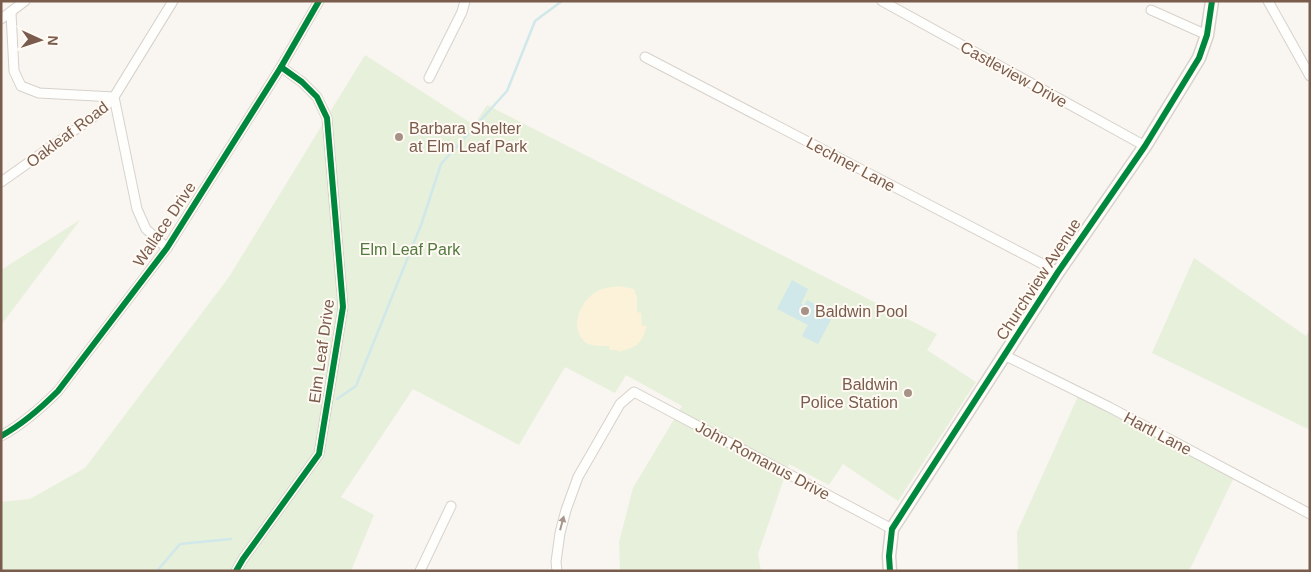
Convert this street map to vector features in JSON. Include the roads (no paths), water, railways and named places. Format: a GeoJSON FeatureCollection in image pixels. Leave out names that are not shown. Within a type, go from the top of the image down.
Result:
{"type":"FeatureCollection","features":[{"type":"Feature","properties":{"kind":"street"},"geometry":{"type":"LineString","coordinates":[[1,19],[25,1]]}},
{"type":"Feature","properties":{"kind":"street","name":"Oakleaf Road"},"geometry":{"type":"LineString","coordinates":[[1,182],[99,114],[114,97],[173,1]]}},
{"type":"Feature","properties":{"kind":"street","name":"Wallace Drive"},"geometry":{"type":"LineString","coordinates":[[1,436],[40,409],[58,391],[167,248],[281,67],[319,1]]}},
{"type":"Feature","properties":{"kind":"street"},"geometry":{"type":"LineString","coordinates":[[429,78],[462,12],[465,1]]}},
{"type":"Feature","properties":{"kind":"street","name":"Castleview Drive"},"geometry":{"type":"LineString","coordinates":[[882,1],[1145,146]]}},
{"type":"Feature","properties":{"kind":"street","name":"Churchview Avenue"},"geometry":{"type":"LineString","coordinates":[[890,571],[889,556],[892,529],[1058,272],[1145,146],[1199,58],[1207,35],[1212,1]]}},
{"type":"Feature","properties":{"kind":"street"},"geometry":{"type":"LineString","coordinates":[[1268,1],[1310,76]]}},
{"type":"Feature","properties":{"kind":"street"},"geometry":{"type":"LineString","coordinates":[[1151,10],[1207,35]]}},
{"type":"Feature","properties":{"kind":"street"},"geometry":{"type":"LineString","coordinates":[[11,13],[14,71],[21,86],[39,93],[114,97],[136,208],[146,229],[167,248]]}},
{"type":"Feature","properties":{"kind":"street","name":"Lechner Lane"},"geometry":{"type":"LineString","coordinates":[[645,57],[1058,272]]}},
{"type":"Feature","properties":{"kind":"street","name":"Elm Leaf Drive"},"geometry":{"type":"LineString","coordinates":[[236,571],[242,559],[319,454],[344,307],[327,118],[317,97],[302,82],[281,67]]}},
{"type":"Feature","properties":{"kind":"street","name":"Hartl Lane"},"geometry":{"type":"LineString","coordinates":[[1004,355],[1109,407],[1310,514]]}},
{"type":"Feature","properties":{"kind":"street","name":"John Romanus Drive"},"geometry":{"type":"LineString","coordinates":[[557,571],[556,562],[560,532],[578,476],[620,404],[634,392],[892,529]]}},
{"type":"Feature","properties":{"kind":"street"},"geometry":{"type":"LineString","coordinates":[[420,571],[451,506]]}},
{"type":"Feature","properties":{"kind":"water","name":"Baldwin Pool"},"geometry":{"type":"Polygon","coordinates":[[[792,280],[808,289],[801,304],[804,305],[807,300],[834,314],[818,344],[802,336],[808,325],[777,309],[792,280]]]}},
{"type":"Feature","properties":{"kind":"waterway"},"geometry":{"type":"LineString","coordinates":[[337,399],[356,386],[421,225],[441,164],[507,91],[535,21],[562,1]]}},
{"type":"Feature","properties":{"kind":"waterway"},"geometry":{"type":"LineString","coordinates":[[157,571],[180,544],[231,539]]}},
{"type":"Feature","properties":{"kind":"place","name":"Barbara Shelter at Elm Leaf Park"},"geometry":{"type":"Point","coordinates":[399,137]}},
{"type":"Feature","properties":{"kind":"place","name":"Baldwin Pool"},"geometry":{"type":"Point","coordinates":[805,311]}},
{"type":"Feature","properties":{"kind":"place","name":"Baldwin Police Station"},"geometry":{"type":"Point","coordinates":[908,393]}},
{"type":"Feature","properties":{"kind":"park label","name":"Elm Leaf Park"},"geometry":{"type":"Point","coordinates":[410,249]}}]}
